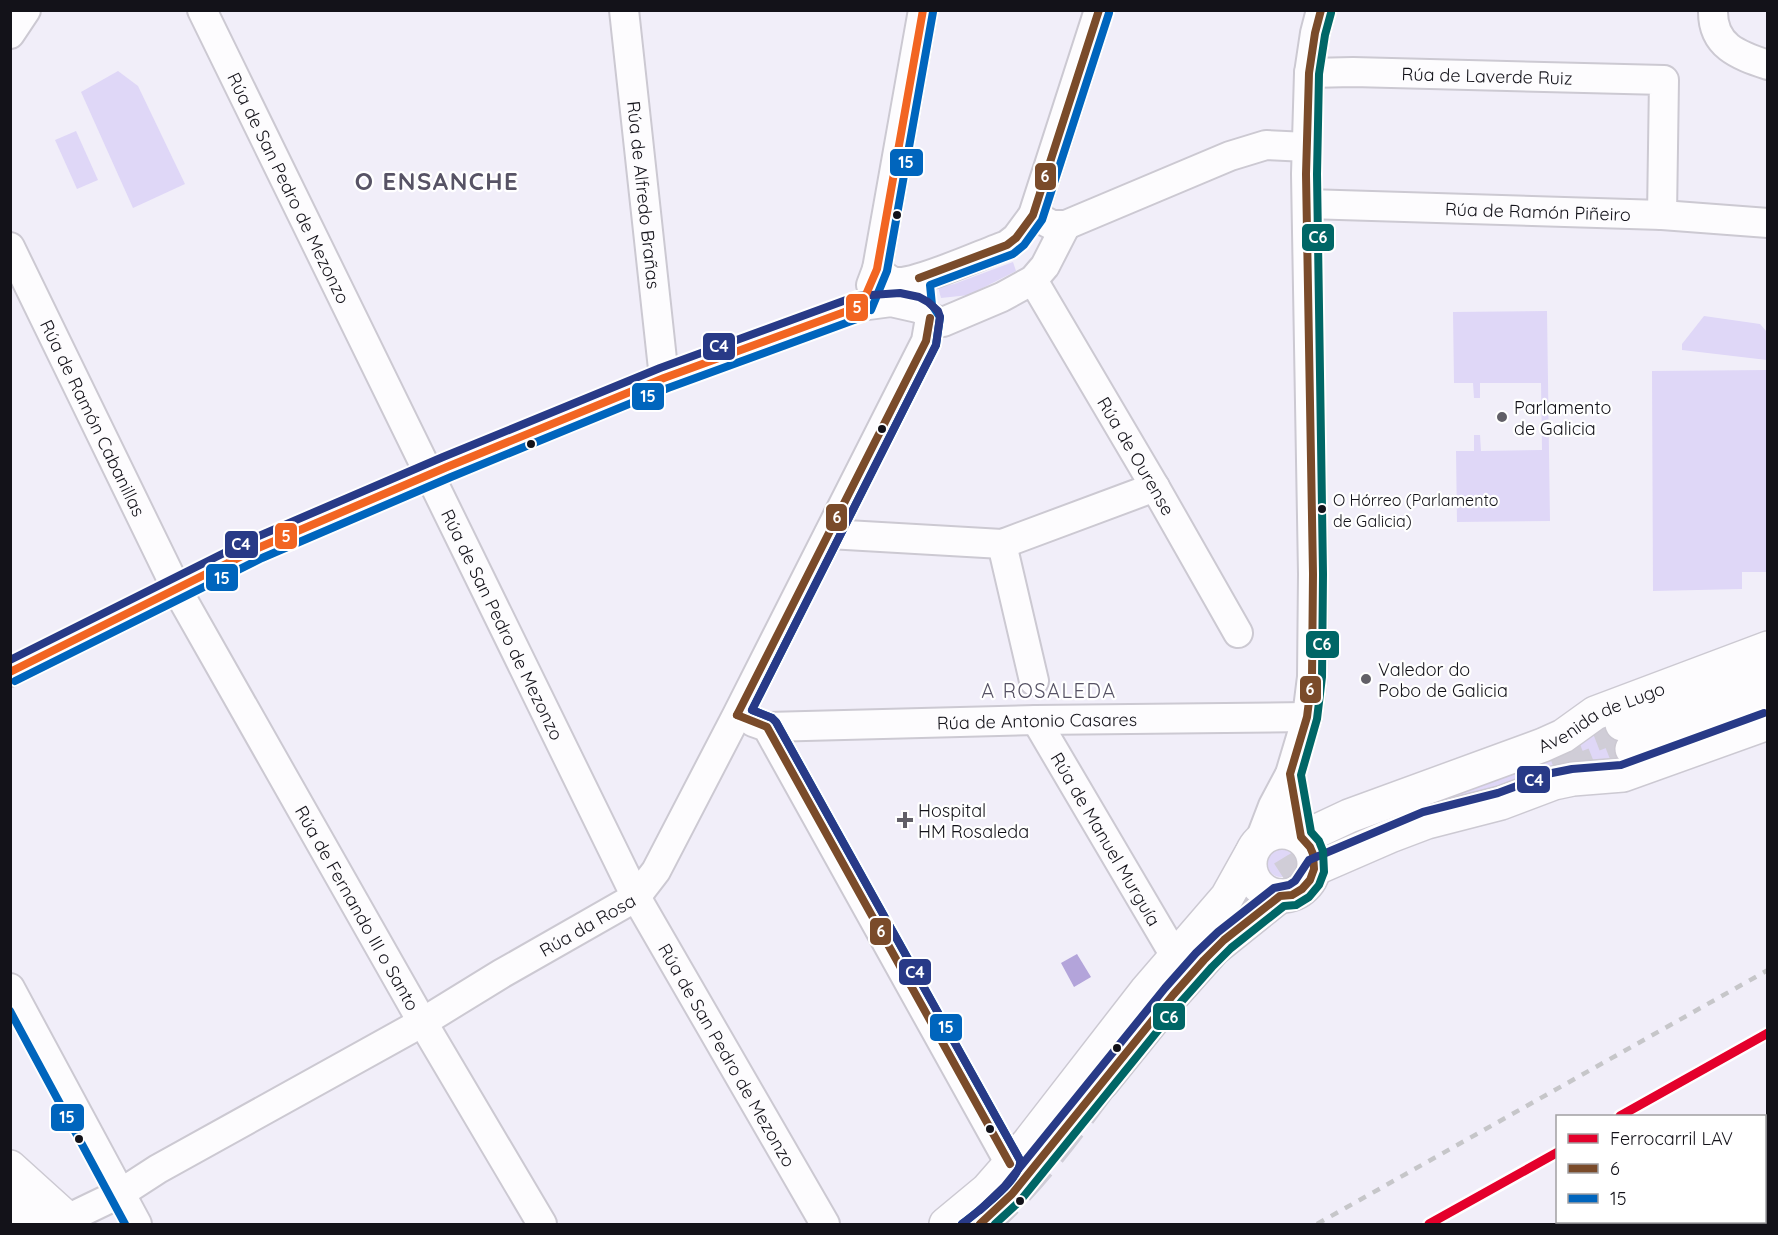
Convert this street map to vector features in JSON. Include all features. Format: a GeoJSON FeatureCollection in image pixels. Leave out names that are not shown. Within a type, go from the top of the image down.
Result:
{"type":"FeatureCollection","features":[{"type":"Feature","properties":{"kind":"main road","name":"Avenida de Lugo"},"geometry":{"type":"LineString","coordinates":[[1307,849],[1317,831],[1349,816],[1543,746],[1563,736],[1595,712],[1767,648]]}},
{"type":"Feature","properties":{"kind":"main road","name":"Avenida de Lugo"},"geometry":{"type":"LineString","coordinates":[[1767,671],[1627,737],[1767,700]]}},
{"type":"Feature","properties":{"kind":"main road"},"geometry":{"type":"LineString","coordinates":[[1307,849],[1390,836],[1427,822],[1501,803],[1554,783],[1623,775],[1767,723]]}},
{"type":"Feature","properties":{"kind":"main road"},"geometry":{"type":"LineString","coordinates":[[946,1224],[987,1190],[1052,1114],[1146,990],[1227,897],[1256,847],[1276,832],[1293,833],[1307,849],[1310,880],[1292,895],[1280,896],[1266,892],[1255,882],[1250,869],[1256,847]]}},
{"type":"Feature","properties":{"kind":"main road"},"geometry":{"type":"LineString","coordinates":[[980,1224],[1012,1194],[1198,966],[1224,940],[1280,896]]}},
{"type":"Feature","properties":{"kind":"main road"},"geometry":{"type":"LineString","coordinates":[[10,1167],[58,1223]]}},
{"type":"Feature","properties":{"kind":"main road"},"geometry":{"type":"LineString","coordinates":[[10,1202],[58,1223]]}},
{"type":"Feature","properties":{"kind":"street"},"geometry":{"type":"LineString","coordinates":[[10,34],[26,10]]}},
{"type":"Feature","properties":{"kind":"street","name":"Rúa de Alfredo Brañas"},"geometry":{"type":"LineString","coordinates":[[624,10],[664,378]]}},
{"type":"Feature","properties":{"kind":"street"},"geometry":{"type":"LineString","coordinates":[[861,306],[877,269],[923,10]]}},
{"type":"Feature","properties":{"kind":"street"},"geometry":{"type":"LineString","coordinates":[[877,269],[895,282],[919,278],[1007,245],[1016,238],[1033,215],[1099,10]]}},
{"type":"Feature","properties":{"kind":"street"},"geometry":{"type":"LineString","coordinates":[[1256,847],[1273,806],[1290,774],[1307,717],[1312,676],[1307,147],[1310,73],[1315,33],[1321,10]]}},
{"type":"Feature","properties":{"kind":"street"},"geometry":{"type":"LineString","coordinates":[[1713,10],[1714,30],[1721,41],[1748,58],[1767,65]]}},
{"type":"Feature","properties":{"kind":"street","name":"Rúa de San Pedro de Mezonzo"},"geometry":{"type":"LineString","coordinates":[[203,12],[636,897],[825,1224]]}},
{"type":"Feature","properties":{"kind":"street","name":"Rúa de Laverde Ruiz"},"geometry":{"type":"LineString","coordinates":[[1310,73],[1353,72],[1664,80],[1662,215]]}},
{"type":"Feature","properties":{"kind":"street"},"geometry":{"type":"LineString","coordinates":[[1033,215],[1052,225],[1066,225],[1230,156],[1266,145],[1307,147]]}},
{"type":"Feature","properties":{"kind":"street","name":"Rúa de Ramón Piñeiro"},"geometry":{"type":"LineString","coordinates":[[1307,204],[1662,215],[1767,223]]}},
{"type":"Feature","properties":{"kind":"street"},"geometry":{"type":"LineString","coordinates":[[10,672],[258,548],[664,378],[861,306],[891,302],[943,322],[1002,297],[1033,280],[1045,266],[1066,225]]}},
{"type":"Feature","properties":{"kind":"street","name":"Rúa de Ramón Cabanillas"},"geometry":{"type":"LineString","coordinates":[[10,247],[176,588]]}},
{"type":"Feature","properties":{"kind":"street","name":"Rúa da Rosa"},"geometry":{"type":"LineString","coordinates":[[58,1223],[121,1193],[158,1169],[423,1022],[501,974],[636,897],[656,871],[926,341],[926,314],[919,278]]}},
{"type":"Feature","properties":{"kind":"street","name":"Rúa de Ourense"},"geometry":{"type":"LineString","coordinates":[[1033,280],[1238,633]]}},
{"type":"Feature","properties":{"kind":"street"},"geometry":{"type":"LineString","coordinates":[[829,534],[1002,544],[1155,487]]}},
{"type":"Feature","properties":{"kind":"street"},"geometry":{"type":"LineString","coordinates":[[1002,544],[1034,681]]}},
{"type":"Feature","properties":{"kind":"street","name":"Rúa de Fernando III o Santo"},"geometry":{"type":"LineString","coordinates":[[176,588],[423,1022],[542,1224]]}},
{"type":"Feature","properties":{"kind":"street"},"geometry":{"type":"LineString","coordinates":[[737,715],[767,727],[1010,1164]]}},
{"type":"Feature","properties":{"kind":"street","name":"Rúa de Antonio Casares"},"geometry":{"type":"LineString","coordinates":[[767,727],[1036,720],[1307,717]]}},
{"type":"Feature","properties":{"kind":"street","name":"Rúa de Manuel Murguía"},"geometry":{"type":"LineString","coordinates":[[1036,720],[1175,956]]}},
{"type":"Feature","properties":{"kind":"street"},"geometry":{"type":"LineString","coordinates":[[1290,774],[1307,849]]}},
{"type":"Feature","properties":{"kind":"street"},"geometry":{"type":"LineString","coordinates":[[10,988],[137,1224]]}},
{"type":"Feature","properties":{"kind":"shaded area"},"geometry":{"type":"Polygon","coordinates":[[[118,71],[138,86],[185,184],[133,208],[81,92],[118,71]]]}},
{"type":"Feature","properties":{"kind":"shaded area"},"geometry":{"type":"Polygon","coordinates":[[[76,131],[98,180],[77,189],[55,140],[76,131]]]}},
{"type":"Feature","properties":{"kind":"shaded area"},"geometry":{"type":"Polygon","coordinates":[[[1013,262],[1016,271],[969,295],[941,298],[938,287],[954,284],[1013,262]]]}},
{"type":"Feature","properties":{"kind":"shaded area"},"geometry":{"type":"Polygon","coordinates":[[[1547,311],[1550,521],[1457,522],[1456,451],[1474,451],[1474,435],[1480,435],[1481,451],[1542,450],[1541,383],[1480,383],[1480,398],[1474,398],[1473,383],[1454,383],[1453,312],[1547,311]]]}},
{"type":"Feature","properties":{"kind":"shaded area"},"geometry":{"type":"Polygon","coordinates":[[[1704,316],[1760,324],[1767,332],[1767,360],[1682,350],[1682,344],[1704,316]]]}},
{"type":"Feature","properties":{"kind":"shaded area"},"geometry":{"type":"Polygon","coordinates":[[[1767,370],[1767,572],[1742,572],[1742,589],[1653,591],[1652,371],[1767,370]]]}},
{"type":"Feature","properties":{"kind":"shaded area"},"geometry":{"type":"Polygon","coordinates":[[[1599,718],[1640,762],[1364,833],[1362,825],[1599,718]]]}},
{"type":"Feature","properties":{"kind":"shaded area"},"geometry":{"type":"Polygon","coordinates":[[[1281,849],[1291,853],[1295,863],[1291,873],[1281,877],[1271,873],[1267,863],[1271,853],[1281,849]]]}},
{"type":"Feature","properties":{"kind":"shaded area"},"geometry":{"type":"Polygon","coordinates":[[[1077,954],[1091,977],[1074,987],[1061,963],[1077,954]]]}},
{"type":"Feature","properties":{"kind":"tunnel"},"geometry":{"type":"LineString","coordinates":[[1548,753],[1622,724]]}},
{"type":"Feature","properties":{"kind":"tunnel"},"geometry":{"type":"LineString","coordinates":[[1564,776],[1632,749]]}},
{"type":"Feature","properties":{"kind":"tunnel"},"geometry":{"type":"LineString","coordinates":[[1244,907],[1288,874],[1337,848]]}},
{"type":"Feature","properties":{"kind":"tunnel"},"geometry":{"type":"LineString","coordinates":[[983,1224],[1021,1187],[1072,1125],[1120,1060]]}},
{"type":"Feature","properties":{"kind":"railway"},"geometry":{"type":"LineString","coordinates":[[1317,1224],[1768,970]]}},
{"type":"Feature","properties":{"kind":"rail line","name":"LAV"},"geometry":{"type":"LineString","coordinates":[[1622,1115],[1768,1033]]}},
{"type":"Feature","properties":{"kind":"rail line","name":"LAV"},"geometry":{"type":"LineString","coordinates":[[1429,1224],[1556,1153]]}},
{"type":"Feature","properties":{"kind":"transit line","name":"5"},"geometry":{"type":"LineString","coordinates":[[10,672],[258,548],[664,378],[861,306],[877,269],[923,10]]}},
{"type":"Feature","properties":{"kind":"transit line","name":"6"},"geometry":{"type":"LineString","coordinates":[[919,278],[1007,245],[1016,238],[1033,215],[1099,10]]}},
{"type":"Feature","properties":{"kind":"transit line","name":"6"},"geometry":{"type":"LineString","coordinates":[[980,1224],[1012,1194],[1204,960],[1224,940],[1280,896],[1292,895],[1302,889],[1310,880],[1314,869],[1313,854],[1301,837],[1290,774],[1307,717],[1312,677],[1313,574],[1306,174],[1309,73],[1321,10]]}},
{"type":"Feature","properties":{"kind":"transit line","name":"15"},"geometry":{"type":"LineString","coordinates":[[871,310],[887,271],[933,12]]}},
{"type":"Feature","properties":{"kind":"transit line","name":"15"},"geometry":{"type":"LineString","coordinates":[[962,1224],[1007,1185],[1019,1167],[1020,1160],[776,722],[752,710],[936,345],[940,317],[932,305],[930,285],[1013,254],[1024,245],[1042,220],[1109,13]]}},
{"type":"Feature","properties":{"kind":"transit line","name":"C6"},"geometry":{"type":"LineString","coordinates":[[995,1224],[1020,1201],[1212,967],[1231,948],[1284,906],[1296,905],[1309,897],[1319,885],[1324,872],[1323,851],[1319,841],[1311,832],[1301,775],[1317,719],[1322,677],[1323,574],[1317,174],[1319,74],[1331,13]]}},
{"type":"Feature","properties":{"kind":"transit line","name":"C4"},"geometry":{"type":"LineString","coordinates":[[10,660],[254,538],[660,368],[857,296],[900,293],[919,297],[928,302],[938,311],[940,317],[936,345],[752,710],[776,722],[1020,1160],[1019,1167],[1007,1185],[962,1224]]}},
{"type":"Feature","properties":{"kind":"transit line","name":"15"},"geometry":{"type":"LineString","coordinates":[[15,681],[262,558],[668,388],[865,316]]}},
{"type":"Feature","properties":{"kind":"transit line","name":"6"},"geometry":{"type":"LineString","coordinates":[[737,715],[926,341],[930,318]]}},
{"type":"Feature","properties":{"kind":"transit line","name":"C4"},"geometry":{"type":"LineString","coordinates":[[980,1210],[1004,1187],[1196,953],[1218,932],[1274,888],[1289,885],[1295,881],[1309,860],[1423,812],[1498,793],[1552,773],[1621,765],[1764,713]]}},
{"type":"Feature","properties":{"kind":"transit line","name":"6"},"geometry":{"type":"LineString","coordinates":[[737,715],[767,727],[1010,1164]]}},
{"type":"Feature","properties":{"kind":"transit line","name":"15"},"geometry":{"type":"LineString","coordinates":[[10,1011],[125,1224]]}},
{"type":"Feature","properties":{"kind":"place","name":"Parlamento de Galicia"},"geometry":{"type":"Point","coordinates":[1502,417]}},
{"type":"Feature","properties":{"kind":"place","name":"O Hórreo (Parlamento de Galicia)"},"geometry":{"type":"Point","coordinates":[1322,509]}},
{"type":"Feature","properties":{"kind":"place","name":"Valedor do Pobo de Galicia"},"geometry":{"type":"Point","coordinates":[1366,679]}},
{"type":"Feature","properties":{"kind":"place","name":"Hospital HM Rosaleda"},"geometry":{"type":"Point","coordinates":[905,820]}},
{"type":"Feature","properties":{"kind":"district","name":"O ENSANCHE"},"geometry":{"type":"Point","coordinates":[437,181]}},
{"type":"Feature","properties":{"kind":"district","name":"A ROSALEDA"},"geometry":{"type":"Point","coordinates":[1049,690]}}]}
